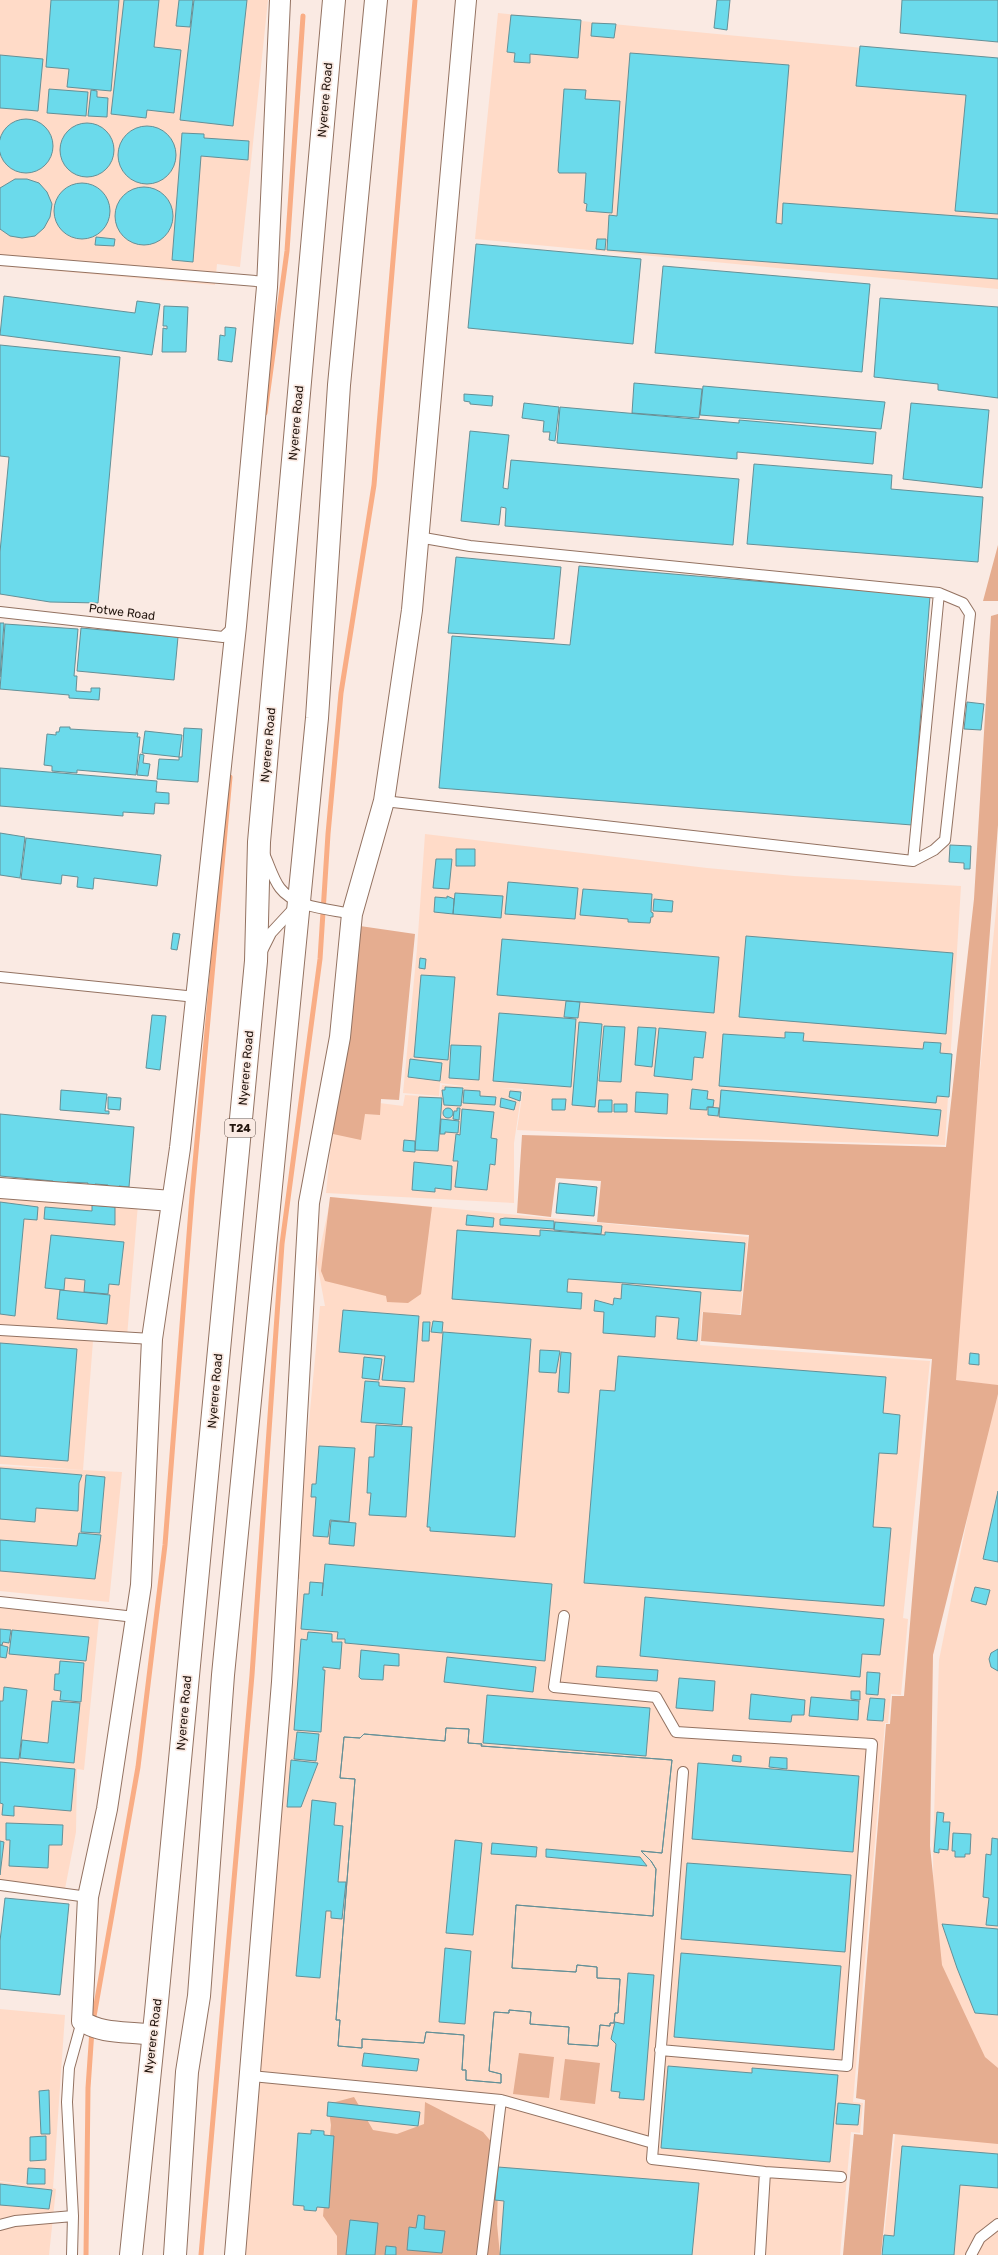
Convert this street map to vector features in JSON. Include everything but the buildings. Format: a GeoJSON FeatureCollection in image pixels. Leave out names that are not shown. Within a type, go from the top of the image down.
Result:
{"type":"FeatureCollection","features":[{"type":"Feature","properties":{"kind":"highway","name":"Nyerere Road"},"geometry":{"type":"LineString","coordinates":[[130,2255],[256,961],[259,842],[334,0]]}},
{"type":"Feature","properties":{"kind":"highway"},"geometry":{"type":"LineString","coordinates":[[175,2255],[187,2072],[199,1996],[222,1675],[292,962],[300,903],[317,718],[339,385],[376,0]]}},
{"type":"Feature","properties":{"kind":"street"},"geometry":{"type":"LineString","coordinates":[[152,2036],[134,2032],[110,2031],[92,2027],[82,2021],[88,1897],[107,1809],[141,1585],[152,1339],[180,1148],[236,626],[267,282],[280,0]]}},
{"type":"Feature","properties":{"kind":"street"},"geometry":{"type":"LineString","coordinates":[[235,2255],[282,1682],[309,1203],[340,1037],[352,914],[384,801],[412,610],[466,0]]}},
{"type":"Feature","properties":{"kind":"street"},"geometry":{"type":"LineString","coordinates":[[0,1188],[172,1201]]}},
{"type":"Feature","properties":{"kind":"lane"},"geometry":{"type":"LineString","coordinates":[[0,260],[267,282]]}},
{"type":"Feature","properties":{"kind":"lane"},"geometry":{"type":"LineString","coordinates":[[384,801],[912,861],[934,850],[946,840],[970,614],[964,603],[939,593],[470,546],[418,537]]}},
{"type":"Feature","properties":{"kind":"lane"},"geometry":{"type":"LineString","coordinates":[[912,861],[939,593]]}},
{"type":"Feature","properties":{"kind":"lane","name":"Potwe Road"},"geometry":{"type":"LineString","coordinates":[[0,612],[223,637],[236,626]]}},
{"type":"Feature","properties":{"kind":"lane"},"geometry":{"type":"LineString","coordinates":[[259,842],[280,888],[300,903],[352,914]]}},
{"type":"Feature","properties":{"kind":"lane"},"geometry":{"type":"LineString","coordinates":[[256,961],[271,933],[300,903]]}},
{"type":"Feature","properties":{"kind":"lane"},"geometry":{"type":"LineString","coordinates":[[0,977],[196,997]]}},
{"type":"Feature","properties":{"kind":"lane"},"geometry":{"type":"LineString","coordinates":[[0,1330],[152,1339]]}},
{"type":"Feature","properties":{"kind":"lane"},"geometry":{"type":"LineString","coordinates":[[0,1602],[135,1617]]}},
{"type":"Feature","properties":{"kind":"lane"},"geometry":{"type":"LineString","coordinates":[[564,1616],[554,1687],[656,1697],[676,1732],[872,1744],[846,2066],[660,2050]]}},
{"type":"Feature","properties":{"kind":"lane"},"geometry":{"type":"LineString","coordinates":[[683,1772],[652,2159],[765,2172],[841,2177]]}},
{"type":"Feature","properties":{"kind":"lane"},"geometry":{"type":"LineString","coordinates":[[0,1886],[88,1897]]}},
{"type":"Feature","properties":{"kind":"lane"},"geometry":{"type":"LineString","coordinates":[[72,2255],[73,2216],[67,2102],[69,2068],[82,2021]]}},
{"type":"Feature","properties":{"kind":"lane"},"geometry":{"type":"LineString","coordinates":[[250,2076],[501,2100],[653,2143]]}},
{"type":"Feature","properties":{"kind":"lane"},"geometry":{"type":"LineString","coordinates":[[482,2255],[501,2100]]}},
{"type":"Feature","properties":{"kind":"lane"},"geometry":{"type":"LineString","coordinates":[[760,2255],[765,2172]]}},
{"type":"Feature","properties":{"kind":"lane"},"geometry":{"type":"LineString","coordinates":[[0,2225],[73,2216]]}},
{"type":"Feature","properties":{"kind":"lane"},"geometry":{"type":"LineString","coordinates":[[971,2255],[980,2238],[998,2224]]}},
{"type":"Feature","properties":{"kind":"shaded area"},"geometry":{"type":"Polygon","coordinates":[[[0,0],[268,0],[240,267],[217,264],[215,285],[0,266],[0,0]]]}},
{"type":"Feature","properties":{"kind":"shaded area"},"geometry":{"type":"Polygon","coordinates":[[[498,13],[998,61],[998,289],[475,239],[498,13]]]}},
{"type":"Feature","properties":{"kind":"shaded area"},"geometry":{"type":"Polygon","coordinates":[[[998,545],[998,601],[983,601],[998,545]]]}},
{"type":"Feature","properties":{"kind":"shaded area"},"geometry":{"type":"Polygon","coordinates":[[[998,614],[998,825],[956,1380],[998,1385],[998,1394],[933,1655],[930,1846],[942,1965],[985,2057],[998,2068],[998,2144],[893,2134],[881,2255],[843,2255],[854,2134],[863,2135],[865,2100],[856,2098],[886,1724],[890,1724],[892,1696],[904,1696],[932,1359],[701,1341],[703,1312],[741,1315],[749,1235],[597,1222],[601,1181],[556,1178],[551,1217],[517,1213],[522,1135],[946,1147],[974,899],[991,616],[998,614]]]}},
{"type":"Feature","properties":{"kind":"shaded area"},"geometry":{"type":"Polygon","coordinates":[[[425,834],[707,868],[794,876],[961,886],[945,1145],[667,1137],[517,1130],[523,1089],[500,1088],[522,1090],[514,1143],[514,1203],[326,1193],[332,1133],[351,1131],[356,1100],[403,1106],[405,1095],[440,1097],[442,1085],[470,1087],[440,1083],[439,1096],[403,1093],[417,949],[425,834]]]}},
{"type":"Feature","properties":{"kind":"shaded area"},"geometry":{"type":"Polygon","coordinates":[[[998,891],[998,2075],[977,2058],[934,1965],[933,1849],[939,1660],[994,1385],[949,1379],[998,891]]]}},
{"type":"Feature","properties":{"kind":"shaded area"},"geometry":{"type":"Polygon","coordinates":[[[360,926],[415,934],[399,1100],[381,1099],[380,1115],[365,1114],[361,1140],[333,1134],[360,926]]]}},
{"type":"Feature","properties":{"kind":"shaded area"},"geometry":{"type":"Polygon","coordinates":[[[0,1195],[138,1204],[127,1337],[0,1324],[0,1195]]]}},
{"type":"Feature","properties":{"kind":"shaded area"},"geometry":{"type":"Polygon","coordinates":[[[330,1197],[432,1207],[421,1294],[408,1303],[387,1302],[386,1296],[325,1281],[321,1271],[330,1197]]]}},
{"type":"Feature","properties":{"kind":"shaded area"},"geometry":{"type":"Polygon","coordinates":[[[331,1197],[748,1237],[740,1314],[702,1312],[700,1345],[930,1361],[903,1618],[908,1619],[901,1695],[891,1694],[888,1723],[885,1723],[853,2102],[863,2103],[860,2133],[851,2132],[840,2255],[243,2255],[300,1579],[294,1579],[320,1306],[325,1306],[317,1263],[331,1197]]]}},
{"type":"Feature","properties":{"kind":"shaded area"},"geometry":{"type":"Polygon","coordinates":[[[0,1332],[93,1341],[83,1470],[0,1464],[0,1332]]]}},
{"type":"Feature","properties":{"kind":"shaded area"},"geometry":{"type":"Polygon","coordinates":[[[0,1466],[122,1472],[109,1602],[0,1591],[0,1466]]]}},
{"type":"Feature","properties":{"kind":"shaded area"},"geometry":{"type":"Polygon","coordinates":[[[0,1606],[99,1618],[84,1770],[77,1769],[76,1832],[64,1894],[0,1882],[0,1761],[65,1768],[0,1760],[0,1606]]]}},
{"type":"Feature","properties":{"kind":"shaded area"},"geometry":{"type":"Polygon","coordinates":[[[0,2009],[65,2015],[53,2188],[56,2189],[49,2255],[0,2255],[0,2182],[48,2187],[0,2181],[0,2009]]]}},
{"type":"Feature","properties":{"kind":"shaded area"},"geometry":{"type":"Polygon","coordinates":[[[519,2053],[554,2057],[549,2098],[513,2094],[519,2053]]]}},
{"type":"Feature","properties":{"kind":"shaded area"},"geometry":{"type":"Polygon","coordinates":[[[565,2059],[600,2063],[595,2104],[560,2100],[565,2059]]]}},
{"type":"Feature","properties":{"kind":"shaded area"},"geometry":{"type":"Polygon","coordinates":[[[354,2097],[373,2130],[397,2134],[424,2124],[425,2102],[483,2132],[499,2151],[497,2224],[500,2255],[337,2255],[337,2236],[323,2216],[331,2125],[328,2104],[354,2097]]]}},
{"type":"Feature","properties":{"kind":"shaded area"},"geometry":{"type":"Polygon","coordinates":[[[896,2126],[998,2137],[998,2255],[882,2255],[896,2126]]]}},
{"type":"Feature","properties":{"kind":"waterway"},"geometry":{"type":"LineString","coordinates":[[201,2255],[252,1675],[282,1244],[320,959],[328,834],[341,693],[374,485],[415,0]]}},
{"type":"Feature","properties":{"kind":"waterway"},"geometry":{"type":"LineString","coordinates":[[265,413],[287,251],[303,16]]}},
{"type":"Feature","properties":{"kind":"waterway"},"geometry":{"type":"LineString","coordinates":[[93,2022],[138,1767],[165,1545],[192,1196],[230,777]]}},
{"type":"Feature","properties":{"kind":"waterway"},"geometry":{"type":"LineString","coordinates":[[86,2255],[88,2088],[92,2030]]}}]}
